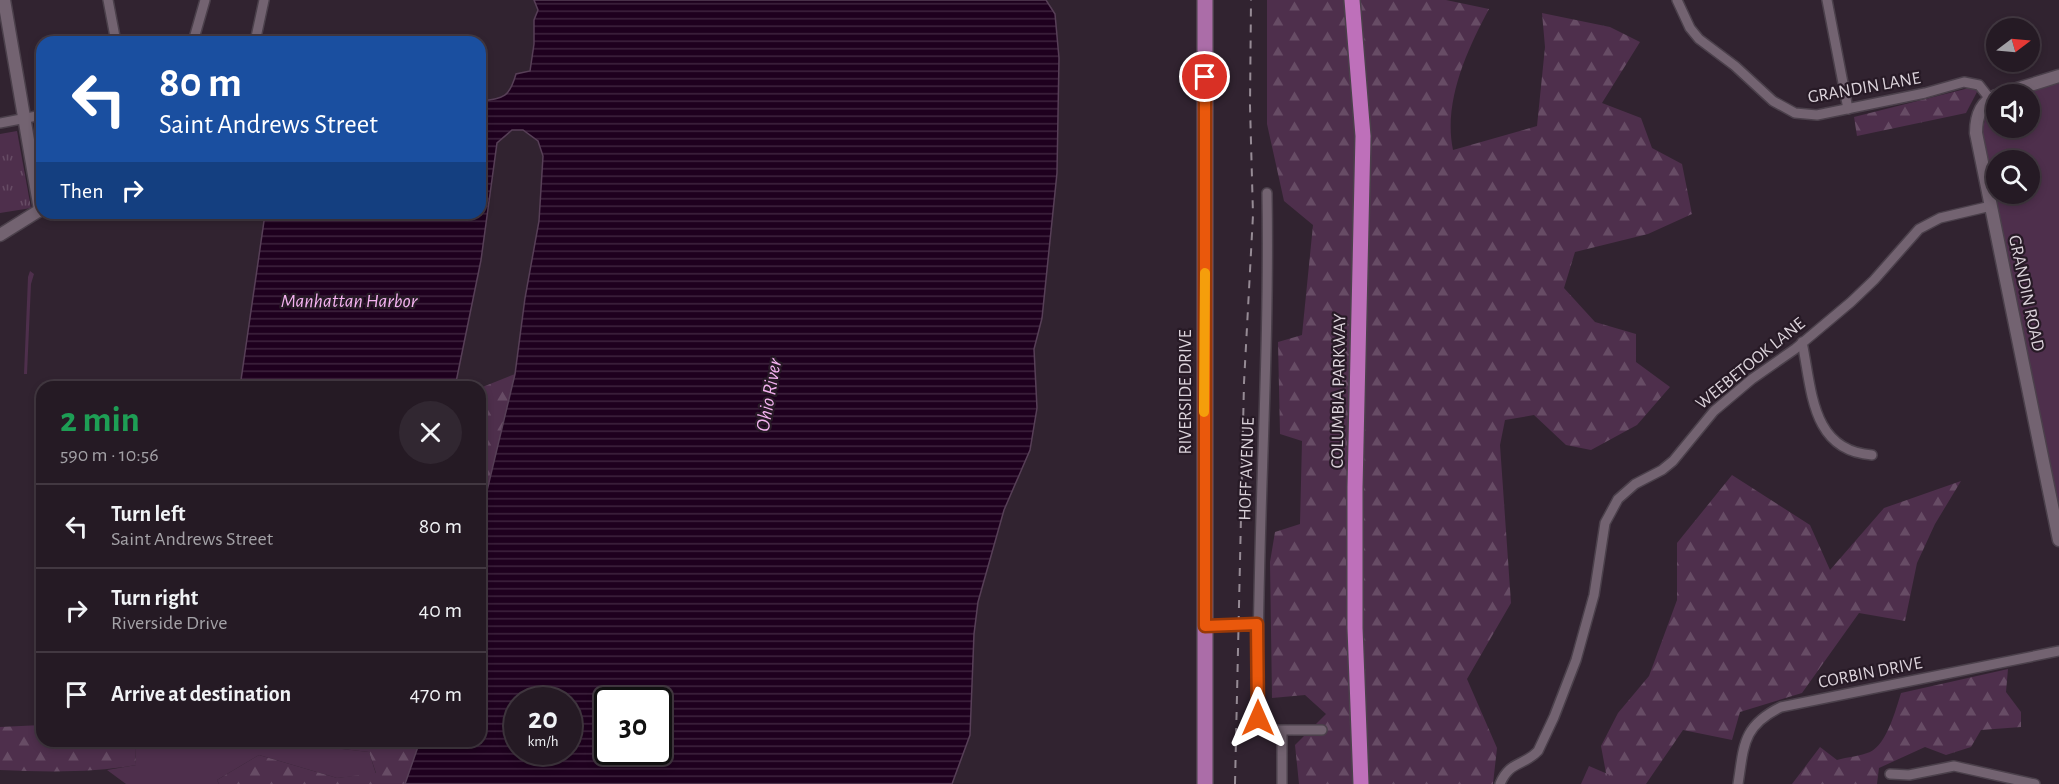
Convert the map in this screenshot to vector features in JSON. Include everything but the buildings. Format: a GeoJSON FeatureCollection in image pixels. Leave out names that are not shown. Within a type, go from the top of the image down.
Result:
{"type":"FeatureCollection","features":[{"type":"Feature","properties":{"kind":"highway","name":"COLUMBIA PARKWAY"},"geometry":{"type":"LineString","coordinates":[[1353,0],[1364,136],[1355,510],[1355,628],[1361,784]]}},
{"type":"Feature","properties":{"kind":"main road","name":"RIVERSIDE DRIVE"},"geometry":{"type":"LineString","coordinates":[[1205,0],[1205,784]]}},
{"type":"Feature","properties":{"kind":"street"},"geometry":{"type":"LineString","coordinates":[[4,0],[36,182]]}},
{"type":"Feature","properties":{"kind":"street"},"geometry":{"type":"LineString","coordinates":[[108,0],[115,36]]}},
{"type":"Feature","properties":{"kind":"street"},"geometry":{"type":"LineString","coordinates":[[195,36],[205,0]]}},
{"type":"Feature","properties":{"kind":"street"},"geometry":{"type":"LineString","coordinates":[[256,36],[264,0]]}},
{"type":"Feature","properties":{"kind":"street","name":"GRANDIN LANE"},"geometry":{"type":"LineString","coordinates":[[1677,0],[1690,28],[1699,39],[1736,66],[1773,101],[1802,115],[1817,115],[1848,109],[1925,93],[1964,82],[1979,85],[1986,90]]}},
{"type":"Feature","properties":{"kind":"street"},"geometry":{"type":"LineString","coordinates":[[1827,0],[1848,109]]}},
{"type":"Feature","properties":{"kind":"street"},"geometry":{"type":"LineString","coordinates":[[2034,84],[2059,76]]}},
{"type":"Feature","properties":{"kind":"street","name":"GRANDIN ROAD"},"geometry":{"type":"LineString","coordinates":[[1986,105],[1980,111],[1976,125],[2059,540]]}},
{"type":"Feature","properties":{"kind":"street"},"geometry":{"type":"LineString","coordinates":[[0,123],[36,117]]}},
{"type":"Feature","properties":{"kind":"street","name":"HOFF AVENUE"},"geometry":{"type":"LineString","coordinates":[[1267,193],[1269,270],[1257,624],[1258,723],[1265,730],[1280,731]]}},
{"type":"Feature","properties":{"kind":"street","name":"WEEBETOOK LANE"},"geometry":{"type":"LineString","coordinates":[[1500,784],[1504,774],[1511,767],[1538,752],[1554,717],[1576,660],[1590,612],[1598,573],[1603,529],[1610,509],[1626,491],[1662,470],[1673,460],[1714,411],[1851,302],[1919,230],[1940,218],[1991,206]]}},
{"type":"Feature","properties":{"kind":"street"},"geometry":{"type":"LineString","coordinates":[[0,235],[36,212]]}},
{"type":"Feature","properties":{"kind":"street"},"geometry":{"type":"LineString","coordinates":[[1802,342],[1816,411],[1822,425],[1834,442],[1843,448],[1872,455]]}},
{"type":"Feature","properties":{"kind":"street"},"geometry":{"type":"LineString","coordinates":[[1205,626],[1257,624]]}},
{"type":"Feature","properties":{"kind":"street","name":"CORBIN DRIVE"},"geometry":{"type":"LineString","coordinates":[[1738,784],[1747,736],[1761,719],[1781,707],[2059,651]]}},
{"type":"Feature","properties":{"kind":"street"},"geometry":{"type":"LineString","coordinates":[[1282,784],[1280,731],[1322,730]]}},
{"type":"Feature","properties":{"kind":"street"},"geometry":{"type":"LineString","coordinates":[[1890,774],[1909,775],[1954,766],[2035,784]]}},
{"type":"Feature","properties":{"kind":"green space"},"geometry":{"type":"Polygon","coordinates":[[[1267,0],[1446,0],[1489,9],[1465,59],[1454,95],[1451,113],[1453,150],[1537,126],[1545,47],[1542,13],[1610,27],[1640,42],[1602,103],[1641,118],[1652,148],[1682,164],[1692,214],[1648,234],[1575,252],[1564,288],[1595,322],[1636,334],[1636,362],[1670,387],[1637,425],[1591,450],[1566,445],[1534,415],[1505,420],[1500,445],[1511,603],[1467,679],[1497,748],[1493,784],[1299,784],[1295,745],[1326,714],[1305,695],[1272,698],[1270,562],[1275,532],[1300,524],[1302,441],[1280,434],[1278,342],[1302,335],[1313,225],[1284,201],[1267,124],[1267,0]]]}},
{"type":"Feature","properties":{"kind":"green space"},"geometry":{"type":"Polygon","coordinates":[[[2059,82],[2059,515],[1996,204],[2040,204],[2040,150],[1986,150],[1986,153],[1983,138],[1986,117],[1986,138],[2040,138],[2040,88],[2059,82]]]}},
{"type":"Feature","properties":{"kind":"green space"},"geometry":{"type":"Polygon","coordinates":[[[1973,87],[1978,90],[1966,113],[1857,136],[1854,117],[1973,87]]]}},
{"type":"Feature","properties":{"kind":"green space"},"geometry":{"type":"Polygon","coordinates":[[[17,131],[31,208],[0,213],[0,134],[17,131]]]}},
{"type":"Feature","properties":{"kind":"green space"},"geometry":{"type":"Polygon","coordinates":[[[30,271],[34,274],[31,284],[27,374],[24,374],[28,277],[30,271]]]}},
{"type":"Feature","properties":{"kind":"green space"},"geometry":{"type":"Polygon","coordinates":[[[515,374],[486,495],[486,386],[515,374]]]}},
{"type":"Feature","properties":{"kind":"green space"},"geometry":{"type":"Polygon","coordinates":[[[1732,475],[1810,525],[1830,570],[1884,508],[1961,481],[1935,524],[1917,563],[1905,621],[1859,613],[1802,693],[1740,712],[1732,740],[1683,730],[1646,784],[1608,784],[1601,746],[1618,713],[1649,676],[1677,600],[1677,543],[1732,475]]]}},
{"type":"Feature","properties":{"kind":"green space"},"geometry":{"type":"Polygon","coordinates":[[[2008,669],[2006,692],[2021,712],[2021,727],[1981,730],[1971,747],[1946,755],[1925,747],[1879,768],[1877,784],[1792,784],[1820,747],[1837,760],[1870,752],[1876,748],[1890,726],[1901,693],[2008,669]]]}},
{"type":"Feature","properties":{"kind":"green space"},"geometry":{"type":"Polygon","coordinates":[[[36,725],[36,747],[134,747],[136,765],[68,771],[0,770],[0,727],[36,725]]]}},
{"type":"Feature","properties":{"kind":"green space"},"geometry":{"type":"Polygon","coordinates":[[[325,747],[369,752],[376,774],[337,778],[259,755],[217,780],[219,784],[126,784],[107,770],[136,765],[135,748],[325,747]]]}},
{"type":"Feature","properties":{"kind":"green space"},"geometry":{"type":"Polygon","coordinates":[[[325,747],[418,747],[405,784],[219,784],[217,780],[259,755],[337,778],[376,773],[369,752],[325,747]]]}},
{"type":"Feature","properties":{"kind":"green space"},"geometry":{"type":"Polygon","coordinates":[[[1589,766],[1631,784],[1581,784],[1589,766]]]}},
{"type":"Feature","properties":{"kind":"water"},"geometry":{"type":"Polygon","coordinates":[[[534,0],[1046,0],[1055,14],[1059,58],[1057,173],[1042,318],[1034,349],[1037,408],[1030,450],[1004,510],[978,602],[974,634],[970,735],[952,784],[405,784],[418,747],[486,747],[486,495],[515,374],[525,298],[539,221],[543,156],[538,141],[523,130],[512,130],[497,143],[481,260],[456,381],[241,381],[264,221],[266,219],[486,219],[486,100],[504,95],[511,88],[516,74],[530,71],[534,44],[534,20],[538,10],[534,0]]]}},
{"type":"Feature","properties":{"kind":"railway"},"geometry":{"type":"LineString","coordinates":[[1235,784],[1244,383],[1253,215],[1250,106],[1251,0]]}},
{"type":"Feature","properties":{"kind":"slow traffic"},"geometry":{"type":"LineString","coordinates":[[1204,412],[1205,273]]}},
{"type":"Feature","properties":{"kind":"route"},"geometry":{"type":"LineString","coordinates":[[1205,77],[1205,626],[1257,624],[1258,718]]}},
{"type":"Feature","properties":{"kind":"water label","name":"Manhattan Harbor"},"geometry":{"type":"Point","coordinates":[349,300]}},
{"type":"Feature","properties":{"kind":"water label","name":"Ohio River"},"geometry":{"type":"Point","coordinates":[768,395]}}]}
